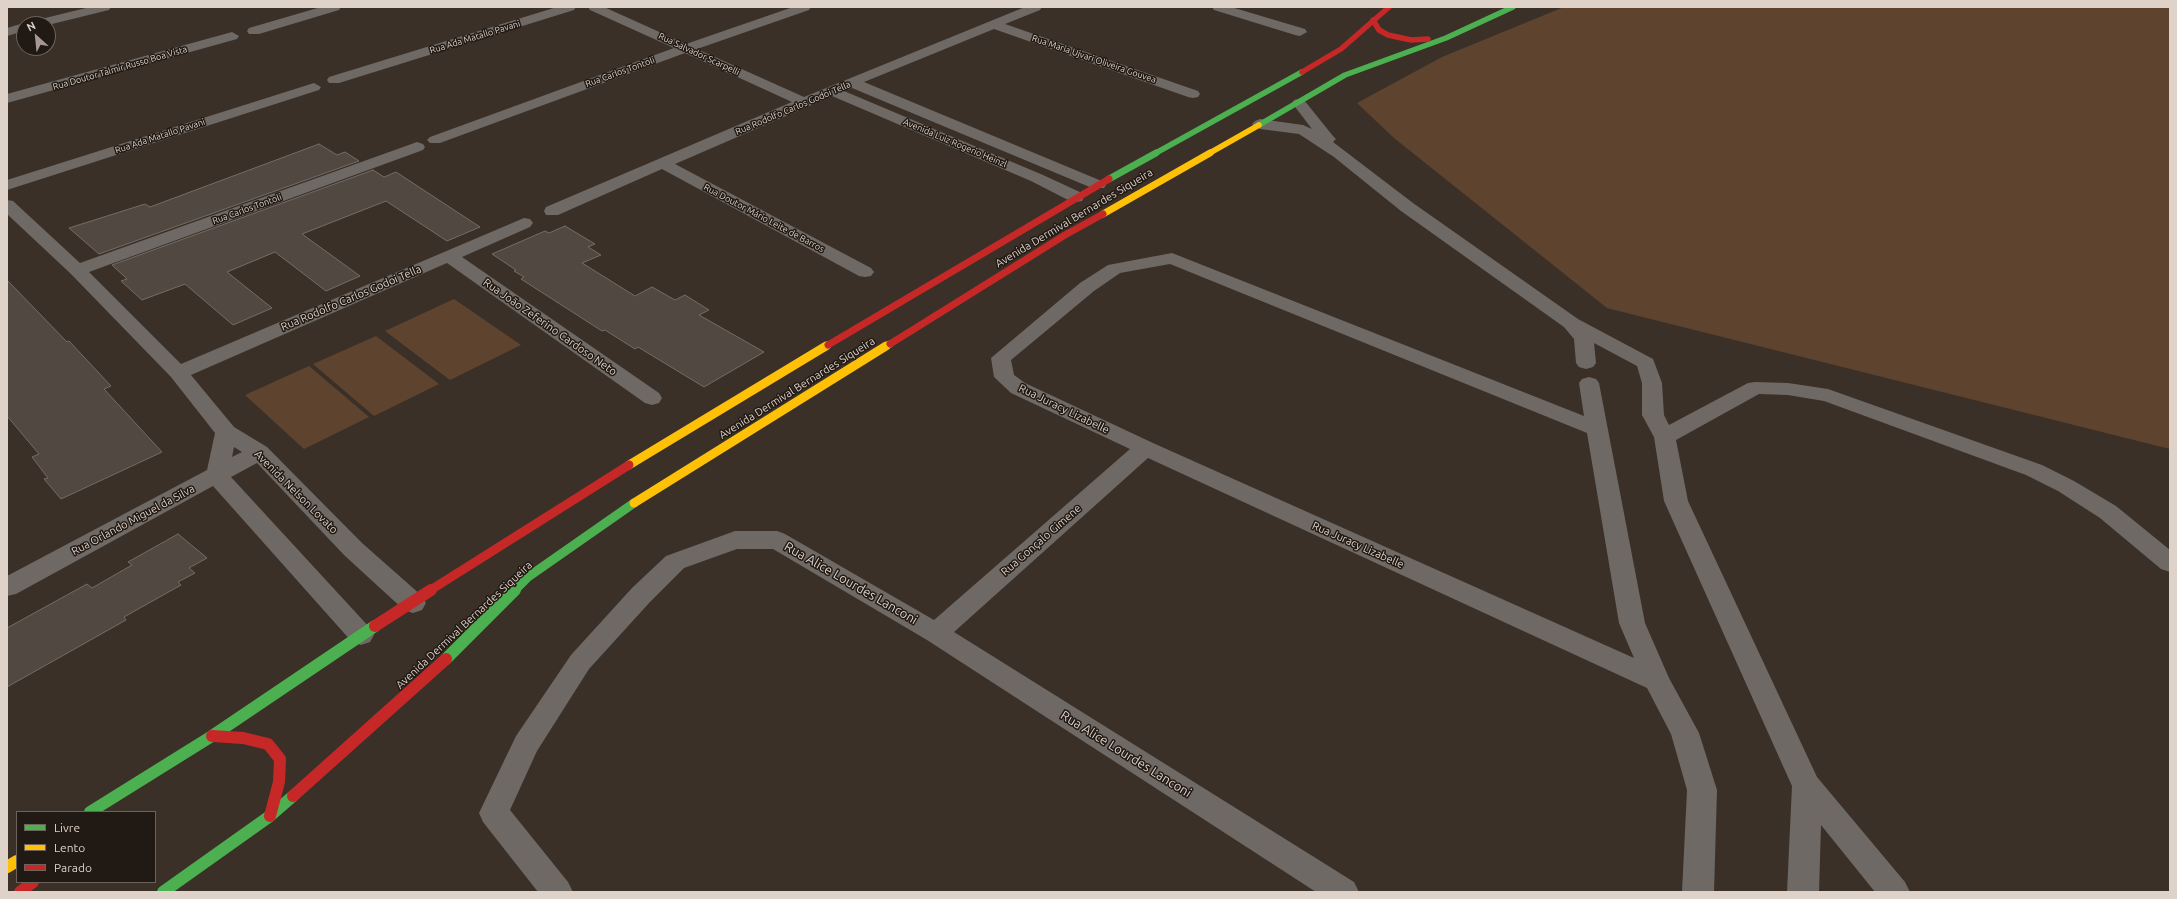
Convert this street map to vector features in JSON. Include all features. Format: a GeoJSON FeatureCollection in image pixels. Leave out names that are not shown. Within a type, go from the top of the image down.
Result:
{"type":"FeatureCollection","features":[{"type":"Feature","properties":{"kind":"main road","name":"Avenida Dermival Bernardes Siqueira"},"geometry":{"type":"LineString","coordinates":[[92,811],[212,736],[361,635],[617,473],[1076,197],[1301,73],[1341,49],[1389,7]]}},
{"type":"Feature","properties":{"kind":"main road","name":"Avenida Dermival Bernardes Siqueira"},"geometry":{"type":"LineString","coordinates":[[163,892],[270,816],[427,678],[528,577],[612,517],[1065,235],[1260,124],[1300,103],[1345,75],[1446,38],[1513,7]]}},
{"type":"Feature","properties":{"kind":"main road"},"geometry":{"type":"LineString","coordinates":[[1373,20],[1380,30],[1397,38],[1411,40],[1446,38]]}},
{"type":"Feature","properties":{"kind":"main road"},"geometry":{"type":"LineString","coordinates":[[212,736],[242,738],[268,744],[280,759],[280,782],[270,816]]}},
{"type":"Feature","properties":{"kind":"main road"},"geometry":{"type":"LineString","coordinates":[[7,867],[16,861]]}},
{"type":"Feature","properties":{"kind":"main road"},"geometry":{"type":"LineString","coordinates":[[20,892],[38,884]]}},
{"type":"Feature","properties":{"kind":"street"},"geometry":{"type":"LineString","coordinates":[[56,19],[104,7]]}},
{"type":"Feature","properties":{"kind":"street"},"geometry":{"type":"LineString","coordinates":[[254,30],[335,7]]}},
{"type":"Feature","properties":{"kind":"street","name":"Rua Ada Matallo Pavani"},"geometry":{"type":"LineString","coordinates":[[334,80],[570,7]]}},
{"type":"Feature","properties":{"kind":"street","name":"Rua Salvador Scarpelli"},"geometry":{"type":"LineString","coordinates":[[594,7],[804,102]]}},
{"type":"Feature","properties":{"kind":"street","name":"Rua Carlos Tontoli"},"geometry":{"type":"LineString","coordinates":[[435,140],[686,48],[805,7]]}},
{"type":"Feature","properties":{"kind":"street","name":"Rua Rodolfo Carlos Godoi Tella"},"geometry":{"type":"LineString","coordinates":[[552,211],[804,102],[1036,7]]}},
{"type":"Feature","properties":{"kind":"street"},"geometry":{"type":"LineString","coordinates":[[1218,7],[1300,32]]}},
{"type":"Feature","properties":{"kind":"street","name":"Rua Maria Ujvari Oliveira Gouvea"},"geometry":{"type":"LineString","coordinates":[[995,25],[1193,94]]}},
{"type":"Feature","properties":{"kind":"street","name":"Rua Doutor Talmir Russo Boa Vista"},"geometry":{"type":"LineString","coordinates":[[7,100],[232,36]]}},
{"type":"Feature","properties":{"kind":"street","name":"Avenida Luiz Rogerio Heinzl"},"geometry":{"type":"LineString","coordinates":[[853,83],[1098,185]]}},
{"type":"Feature","properties":{"kind":"street","name":"Rua Ada Matallo Pavani"},"geometry":{"type":"LineString","coordinates":[[7,185],[314,87]]}},
{"type":"Feature","properties":{"kind":"street","name":"Avenida Luiz Rogerio Heinzl"},"geometry":{"type":"LineString","coordinates":[[833,91],[1037,178],[1076,197]]}},
{"type":"Feature","properties":{"kind":"street"},"geometry":{"type":"LineString","coordinates":[[1300,103],[1340,154]]}},
{"type":"Feature","properties":{"kind":"street"},"geometry":{"type":"LineString","coordinates":[[1260,124],[1303,130],[1340,154],[1407,206],[1571,323],[1631,353],[1646,363],[1652,383],[1653,415],[1665,437],[1676,501],[1807,786],[1894,892]]}},
{"type":"Feature","properties":{"kind":"street","name":"Rua Carlos Tontoli"},"geometry":{"type":"LineString","coordinates":[[77,270],[417,147]]}},
{"type":"Feature","properties":{"kind":"street","name":"Rua Doutor Mário Leite de Barros"},"geometry":{"type":"LineString","coordinates":[[662,163],[865,272]]}},
{"type":"Feature","properties":{"kind":"street","name":"Avenida Nelson Lovato"},"geometry":{"type":"LineString","coordinates":[[7,205],[77,270],[178,373],[226,432],[259,452],[353,549],[413,603]]}},
{"type":"Feature","properties":{"kind":"street","name":"Rua Rodolfo Carlos Godoi Tella"},"geometry":{"type":"LineString","coordinates":[[178,373],[524,223]]}},
{"type":"Feature","properties":{"kind":"street","name":"Rua João Zeferino Cardoso Neto"},"geometry":{"type":"LineString","coordinates":[[449,256],[652,398]]}},
{"type":"Feature","properties":{"kind":"street","name":"Rua Juracy Lizabelle"},"geometry":{"type":"LineString","coordinates":[[1597,429],[1501,392],[1172,258],[1114,270],[1087,287],[1001,358],[1004,377],[1018,388],[1145,448],[1657,680]]}},
{"type":"Feature","properties":{"kind":"street"},"geometry":{"type":"LineString","coordinates":[[1571,323],[1584,338],[1587,373],[1632,623],[1657,680],[1685,733],[1702,790],[1698,892]]}},
{"type":"Feature","properties":{"kind":"street"},"geometry":{"type":"LineString","coordinates":[[1665,437],[1755,388],[1788,388],[1828,396],[2034,470],[2066,486],[2108,512],[2170,563]]}},
{"type":"Feature","properties":{"kind":"street"},"geometry":{"type":"LineString","coordinates":[[226,432],[217,476],[361,635]]}},
{"type":"Feature","properties":{"kind":"street","name":"Rua Gonçalo Gimene"},"geometry":{"type":"LineString","coordinates":[[936,633],[1145,448]]}},
{"type":"Feature","properties":{"kind":"street","name":"Rua Orlando Miguel da Silva"},"geometry":{"type":"LineString","coordinates":[[7,587],[217,476],[259,452]]}},
{"type":"Feature","properties":{"kind":"street","name":"Rua Alice Lourdes Lanconi"},"geometry":{"type":"LineString","coordinates":[[557,892],[494,813],[526,744],[580,662],[641,595],[675,562],[735,540],[777,540],[936,633],[1343,892]]}},
{"type":"Feature","properties":{"kind":"street"},"geometry":{"type":"LineString","coordinates":[[1803,892],[1807,786]]}},
{"type":"Feature","properties":{"kind":"shaded area"},"geometry":{"type":"Polygon","coordinates":[[[1564,7],[2170,7],[2170,449],[1607,308],[1394,138],[1357,103],[1442,57],[1564,7]]]}},
{"type":"Feature","properties":{"kind":"shaded area"},"geometry":{"type":"Polygon","coordinates":[[[454,299],[521,345],[450,380],[385,331],[454,299]]]}},
{"type":"Feature","properties":{"kind":"shaded area"},"geometry":{"type":"Polygon","coordinates":[[[376,336],[439,384],[374,416],[313,364],[376,336]]]}},
{"type":"Feature","properties":{"kind":"shaded area"},"geometry":{"type":"Polygon","coordinates":[[[309,366],[369,417],[304,449],[245,395],[309,366]]]}},
{"type":"Feature","properties":{"kind":"building"},"geometry":{"type":"Polygon","coordinates":[[[319,144],[337,155],[345,152],[359,161],[99,254],[69,228],[145,204],[150,207],[319,144]]]}},
{"type":"Feature","properties":{"kind":"building"},"geometry":{"type":"Polygon","coordinates":[[[373,170],[384,177],[396,172],[480,227],[447,241],[386,201],[302,234],[360,276],[326,291],[275,252],[227,272],[272,308],[233,325],[185,284],[142,300],[121,281],[127,279],[112,265],[373,170]]]}},
{"type":"Feature","properties":{"kind":"building"},"geometry":{"type":"Polygon","coordinates":[[[565,226],[595,244],[588,247],[601,255],[582,263],[635,296],[652,287],[675,300],[685,295],[709,310],[699,315],[764,352],[704,387],[638,347],[635,349],[605,330],[602,331],[521,279],[524,277],[492,254],[545,231],[549,233],[565,226]]]}},
{"type":"Feature","properties":{"kind":"building"},"geometry":{"type":"Polygon","coordinates":[[[7,280],[67,342],[69,341],[111,386],[104,389],[162,452],[61,499],[44,479],[48,478],[32,457],[39,454],[7,416],[7,280]]]}},
{"type":"Feature","properties":{"kind":"building"},"geometry":{"type":"Polygon","coordinates":[[[178,534],[207,558],[189,568],[195,573],[178,582],[181,585],[124,617],[126,620],[7,687],[7,628],[87,584],[92,588],[132,565],[128,562],[178,534]]]}},
{"type":"Feature","properties":{"kind":"traffic: fast"},"geometry":{"type":"LineString","coordinates":[[1259,125],[1345,75],[1446,38],[1513,7]]}},
{"type":"Feature","properties":{"kind":"traffic: fast"},"geometry":{"type":"LineString","coordinates":[[1109,179],[1302,72]]}},
{"type":"Feature","properties":{"kind":"traffic: fast"},"geometry":{"type":"LineString","coordinates":[[446,659],[528,577],[634,503]]}},
{"type":"Feature","properties":{"kind":"traffic: fast"},"geometry":{"type":"LineString","coordinates":[[92,811],[212,736],[375,626]]}},
{"type":"Feature","properties":{"kind":"traffic: fast"},"geometry":{"type":"LineString","coordinates":[[163,892],[270,816],[293,796]]}},
{"type":"Feature","properties":{"kind":"traffic: slow"},"geometry":{"type":"LineString","coordinates":[[1103,214],[1259,125]]}},
{"type":"Feature","properties":{"kind":"traffic: slow"},"geometry":{"type":"LineString","coordinates":[[634,503],[890,344]]}},
{"type":"Feature","properties":{"kind":"traffic: slow"},"geometry":{"type":"LineString","coordinates":[[629,465],[828,345]]}},
{"type":"Feature","properties":{"kind":"traffic: slow"},"geometry":{"type":"LineString","coordinates":[[7,867],[16,862]]}},
{"type":"Feature","properties":{"kind":"traffic: jam"},"geometry":{"type":"LineString","coordinates":[[1302,72],[1341,49],[1389,7]]}},
{"type":"Feature","properties":{"kind":"traffic: jam"},"geometry":{"type":"LineString","coordinates":[[1373,20],[1379,30],[1388,35],[1411,40],[1428,39]]}},
{"type":"Feature","properties":{"kind":"traffic: jam"},"geometry":{"type":"LineString","coordinates":[[828,345],[1109,179]]}},
{"type":"Feature","properties":{"kind":"traffic: jam"},"geometry":{"type":"LineString","coordinates":[[890,344],[1065,235],[1103,214]]}},
{"type":"Feature","properties":{"kind":"traffic: jam"},"geometry":{"type":"LineString","coordinates":[[375,626],[629,465]]}},
{"type":"Feature","properties":{"kind":"traffic: jam"},"geometry":{"type":"LineString","coordinates":[[293,796],[446,659]]}},
{"type":"Feature","properties":{"kind":"traffic: jam"},"geometry":{"type":"LineString","coordinates":[[212,736],[243,738],[268,744],[280,759],[279,782],[270,816]]}},
{"type":"Feature","properties":{"kind":"traffic: jam"},"geometry":{"type":"LineString","coordinates":[[20,892],[32,883]]}}]}
